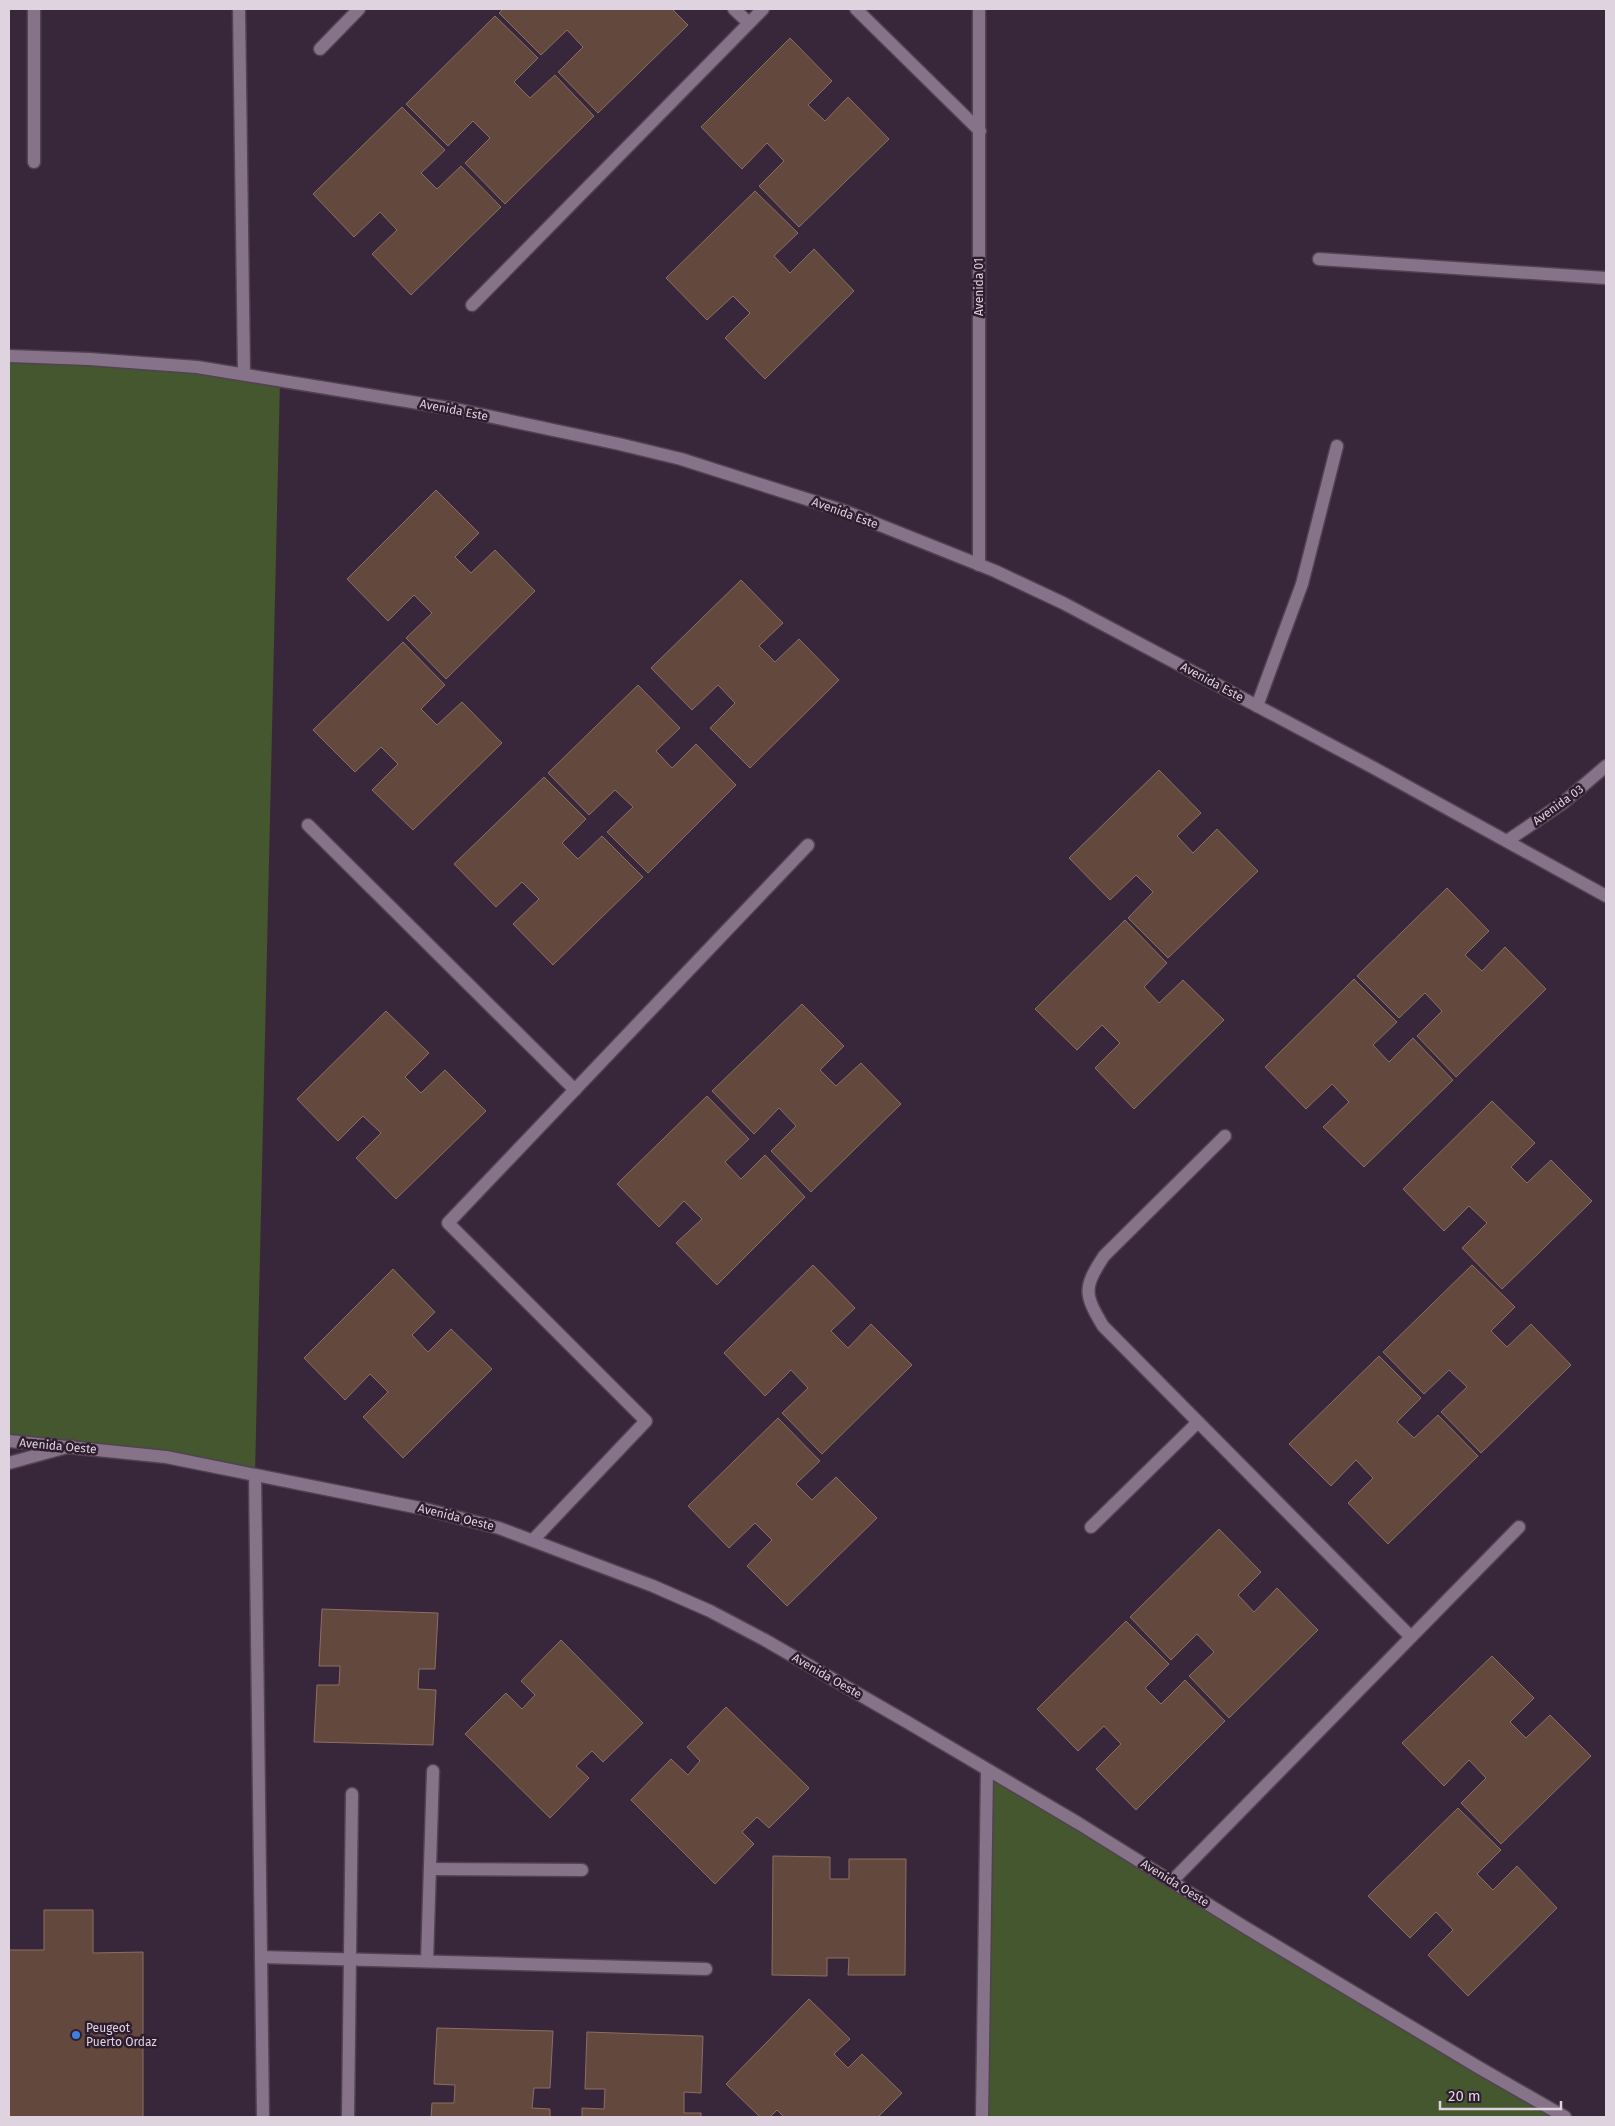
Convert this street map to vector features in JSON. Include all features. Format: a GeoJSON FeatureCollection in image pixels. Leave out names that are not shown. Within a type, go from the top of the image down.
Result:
{"type":"FeatureCollection","features":[{"type":"Feature","properties":{"kind":"street"},"geometry":{"type":"LineString","coordinates":[[34,9],[34,162]]}},
{"type":"Feature","properties":{"kind":"street"},"geometry":{"type":"LineString","coordinates":[[239,9],[244,374]]}},
{"type":"Feature","properties":{"kind":"street"},"geometry":{"type":"LineString","coordinates":[[320,49],[359,9]]}},
{"type":"Feature","properties":{"kind":"street"},"geometry":{"type":"LineString","coordinates":[[734,9],[749,23]]}},
{"type":"Feature","properties":{"kind":"street"},"geometry":{"type":"LineString","coordinates":[[472,305],[763,9]]}},
{"type":"Feature","properties":{"kind":"street"},"geometry":{"type":"LineString","coordinates":[[856,9],[980,131]]}},
{"type":"Feature","properties":{"kind":"street","name":"Avenida 01"},"geometry":{"type":"LineString","coordinates":[[979,9],[979,565]]}},
{"type":"Feature","properties":{"kind":"street"},"geometry":{"type":"LineString","coordinates":[[1319,259],[1606,278]]}},
{"type":"Feature","properties":{"kind":"street","name":"Avenida Este"},"geometry":{"type":"LineString","coordinates":[[9,356],[197,367],[455,409],[619,444],[681,460],[847,512],[979,565],[1063,603],[1606,896]]}},
{"type":"Feature","properties":{"kind":"street"},"geometry":{"type":"LineString","coordinates":[[1257,706],[1302,584],[1337,446]]}},
{"type":"Feature","properties":{"kind":"street","name":"Avenida 03"},"geometry":{"type":"LineString","coordinates":[[1507,841],[1564,802],[1606,766]]}},
{"type":"Feature","properties":{"kind":"street"},"geometry":{"type":"LineString","coordinates":[[308,825],[575,1090]]}},
{"type":"Feature","properties":{"kind":"street"},"geometry":{"type":"LineString","coordinates":[[533,1540],[646,1421],[448,1224],[808,845]]}},
{"type":"Feature","properties":{"kind":"street"},"geometry":{"type":"LineString","coordinates":[[1225,1136],[1104,1256],[1089,1279],[1089,1302],[1103,1326],[1411,1637]]}},
{"type":"Feature","properties":{"kind":"street"},"geometry":{"type":"LineString","coordinates":[[1091,1527],[1198,1422]]}},
{"type":"Feature","properties":{"kind":"street","name":"Avenida Oeste"},"geometry":{"type":"LineString","coordinates":[[9,1441],[166,1457],[425,1508],[499,1528],[653,1586],[710,1611],[765,1640],[988,1770],[1469,2062],[1565,2117]]}},
{"type":"Feature","properties":{"kind":"street"},"geometry":{"type":"LineString","coordinates":[[9,1463],[71,1446]]}},
{"type":"Feature","properties":{"kind":"street"},"geometry":{"type":"LineString","coordinates":[[255,1475],[263,2117]]}},
{"type":"Feature","properties":{"kind":"street"},"geometry":{"type":"LineString","coordinates":[[1172,1881],[1519,1527]]}},
{"type":"Feature","properties":{"kind":"street"},"geometry":{"type":"LineString","coordinates":[[982,2117],[988,1770]]}},
{"type":"Feature","properties":{"kind":"street"},"geometry":{"type":"LineString","coordinates":[[427,1961],[433,1771]]}},
{"type":"Feature","properties":{"kind":"street"},"geometry":{"type":"LineString","coordinates":[[348,2117],[352,1794]]}},
{"type":"Feature","properties":{"kind":"street"},"geometry":{"type":"LineString","coordinates":[[430,1869],[582,1870]]}},
{"type":"Feature","properties":{"kind":"street"},"geometry":{"type":"LineString","coordinates":[[261,1957],[706,1970]]}},
{"type":"Feature","properties":{"kind":"green space"},"geometry":{"type":"Polygon","coordinates":[[[9,356],[280,380],[255,1475],[9,1441],[9,356]]]}},
{"type":"Feature","properties":{"kind":"green space"},"geometry":{"type":"Polygon","coordinates":[[[987,1770],[1565,2117],[982,2117],[987,1770]]]}},
{"type":"Feature","properties":{"kind":"building"},"geometry":{"type":"Polygon","coordinates":[[[503,9],[672,9],[688,25],[598,113],[558,72],[583,47],[567,30],[541,55],[499,13],[503,9]]]}},
{"type":"Feature","properties":{"kind":"building"},"geometry":{"type":"Polygon","coordinates":[[[495,16],[538,58],[514,82],[530,98],[555,75],[594,116],[505,204],[465,163],[490,138],[473,121],[448,146],[406,104],[495,16]]]}},
{"type":"Feature","properties":{"kind":"building"},"geometry":{"type":"Polygon","coordinates":[[[790,38],[832,81],[808,105],[825,121],[848,97],[889,139],[799,227],[759,186],[784,161],[767,143],[742,169],[701,127],[790,38]]]}},
{"type":"Feature","properties":{"kind":"building"},"geometry":{"type":"Polygon","coordinates":[[[402,107],[445,150],[421,173],[437,189],[461,166],[501,207],[411,295],[372,254],[397,230],[380,212],[354,237],[313,194],[402,107]]]}},
{"type":"Feature","properties":{"kind":"building"},"geometry":{"type":"Polygon","coordinates":[[[755,191],[798,233],[774,256],[790,273],[814,249],[854,291],[765,379],[725,338],[750,313],[733,296],[707,320],[666,278],[755,191]]]}},
{"type":"Feature","properties":{"kind":"building"},"geometry":{"type":"Polygon","coordinates":[[[436,490],[479,533],[455,557],[471,573],[495,550],[535,591],[446,679],[406,638],[432,613],[414,595],[388,621],[347,579],[436,490]]]}},
{"type":"Feature","properties":{"kind":"building"},"geometry":{"type":"Polygon","coordinates":[[[741,580],[783,623],[759,646],[775,662],[799,639],[839,680],[750,768],[710,728],[735,703],[718,685],[692,710],[651,668],[741,580]]]}},
{"type":"Feature","properties":{"kind":"building"},"geometry":{"type":"Polygon","coordinates":[[[403,642],[445,685],[421,709],[437,725],[462,702],[502,743],[413,830],[372,790],[398,764],[381,747],[355,772],[313,730],[403,642]]]}},
{"type":"Feature","properties":{"kind":"building"},"geometry":{"type":"Polygon","coordinates":[[[638,685],[680,728],[656,751],[672,768],[696,744],[736,785],[648,873],[607,832],[633,807],[615,790],[589,815],[548,773],[638,685]]]}},
{"type":"Feature","properties":{"kind":"building"},"geometry":{"type":"Polygon","coordinates":[[[1159,770],[1201,813],[1177,836],[1193,853],[1217,829],[1258,871],[1168,958],[1128,918],[1153,892],[1136,875],[1110,900],[1069,858],[1159,770]]]}},
{"type":"Feature","properties":{"kind":"building"},"geometry":{"type":"Polygon","coordinates":[[[544,777],[586,819],[562,843],[578,859],[602,836],[643,877],[553,965],[513,924],[539,899],[522,882],[496,907],[454,864],[544,777]]]}},
{"type":"Feature","properties":{"kind":"building"},"geometry":{"type":"Polygon","coordinates":[[[1447,888],[1489,931],[1465,955],[1482,971],[1505,947],[1546,989],[1456,1077],[1417,1036],[1442,1011],[1425,993],[1399,1018],[1357,976],[1447,888]]]}},
{"type":"Feature","properties":{"kind":"building"},"geometry":{"type":"Polygon","coordinates":[[[1125,920],[1167,963],[1144,987],[1159,1003],[1183,980],[1224,1020],[1134,1109],[1095,1068],[1120,1043],[1102,1025],[1077,1050],[1035,1009],[1125,920]]]}},
{"type":"Feature","properties":{"kind":"building"},"geometry":{"type":"Polygon","coordinates":[[[1354,979],[1397,1022],[1373,1045],[1389,1062],[1413,1038],[1453,1080],[1364,1167],[1323,1127],[1349,1102],[1332,1084],[1306,1109],[1265,1067],[1354,979]]]}},
{"type":"Feature","properties":{"kind":"building"},"geometry":{"type":"Polygon","coordinates":[[[802,1004],[844,1046],[820,1070],[836,1086],[861,1063],[901,1104],[811,1192],[771,1151],[796,1126],[779,1108],[754,1134],[712,1091],[802,1004]]]}},
{"type":"Feature","properties":{"kind":"building"},"geometry":{"type":"Polygon","coordinates":[[[386,1011],[429,1053],[405,1077],[421,1093],[445,1070],[486,1111],[396,1199],[356,1158],[381,1133],[363,1116],[338,1141],[297,1099],[386,1011]]]}},
{"type":"Feature","properties":{"kind":"building"},"geometry":{"type":"Polygon","coordinates":[[[707,1096],[749,1139],[725,1162],[741,1179],[765,1155],[805,1197],[717,1285],[676,1243],[702,1219],[684,1201],[659,1227],[617,1184],[707,1096]]]}},
{"type":"Feature","properties":{"kind":"building"},"geometry":{"type":"Polygon","coordinates":[[[1492,1101],[1535,1143],[1511,1167],[1527,1183],[1551,1160],[1592,1201],[1502,1289],[1462,1248],[1487,1223],[1469,1206],[1444,1231],[1403,1189],[1492,1101]]]}},
{"type":"Feature","properties":{"kind":"building"},"geometry":{"type":"Polygon","coordinates":[[[813,1265],[855,1308],[831,1331],[848,1348],[871,1324],[912,1365],[822,1454],[782,1413],[808,1388],[791,1370],[765,1396],[724,1353],[813,1265]]]}},
{"type":"Feature","properties":{"kind":"building"},"geometry":{"type":"Polygon","coordinates":[[[1472,1265],[1515,1307],[1491,1331],[1507,1347],[1531,1324],[1571,1365],[1481,1453],[1441,1412],[1467,1387],[1449,1370],[1424,1394],[1383,1352],[1472,1265]]]}},
{"type":"Feature","properties":{"kind":"building"},"geometry":{"type":"Polygon","coordinates":[[[393,1269],[435,1312],[412,1335],[428,1352],[451,1329],[492,1369],[403,1458],[363,1417],[388,1392],[370,1374],[345,1400],[304,1358],[393,1269]]]}},
{"type":"Feature","properties":{"kind":"building"},"geometry":{"type":"Polygon","coordinates":[[[1379,1356],[1421,1398],[1397,1422],[1414,1438],[1438,1415],[1478,1456],[1388,1544],[1348,1503],[1373,1478],[1356,1460],[1331,1486],[1289,1444],[1379,1356]]]}},
{"type":"Feature","properties":{"kind":"building"},"geometry":{"type":"Polygon","coordinates":[[[778,1418],[820,1461],[796,1484],[812,1500],[836,1477],[877,1518],[787,1606],[747,1566],[772,1540],[755,1523],[729,1548],[688,1506],[778,1418]]]}},
{"type":"Feature","properties":{"kind":"building"},"geometry":{"type":"Polygon","coordinates":[[[1219,1529],[1261,1572],[1238,1595],[1254,1612],[1277,1588],[1318,1630],[1229,1718],[1189,1676],[1214,1652],[1197,1634],[1171,1660],[1130,1617],[1219,1529]]]}},
{"type":"Feature","properties":{"kind":"building"},"geometry":{"type":"Polygon","coordinates":[[[322,1609],[438,1613],[435,1669],[419,1669],[418,1689],[436,1690],[433,1745],[314,1742],[317,1685],[339,1685],[340,1666],[319,1666],[322,1609]]]}},
{"type":"Feature","properties":{"kind":"building"},"geometry":{"type":"Polygon","coordinates":[[[1126,1621],[1169,1664],[1145,1688],[1161,1704],[1185,1680],[1225,1721],[1136,1810],[1096,1769],[1121,1744],[1104,1726],[1078,1751],[1037,1709],[1126,1621]]]}},
{"type":"Feature","properties":{"kind":"building"},"geometry":{"type":"Polygon","coordinates":[[[561,1640],[643,1723],[603,1762],[592,1751],[576,1766],[589,1778],[550,1818],[465,1734],[506,1693],[522,1709],[535,1695],[521,1681],[561,1640]]]}},
{"type":"Feature","properties":{"kind":"building"},"geometry":{"type":"Polygon","coordinates":[[[1492,1656],[1534,1698],[1510,1722],[1526,1738],[1550,1715],[1591,1756],[1501,1844],[1461,1803],[1486,1778],[1469,1760],[1444,1786],[1402,1743],[1492,1656]]]}},
{"type":"Feature","properties":{"kind":"building"},"geometry":{"type":"Polygon","coordinates":[[[726,1707],[809,1788],[769,1828],[757,1817],[742,1832],[754,1844],[715,1884],[631,1800],[671,1759],[688,1775],[700,1761],[687,1747],[726,1707]]]}},
{"type":"Feature","properties":{"kind":"building"},"geometry":{"type":"Polygon","coordinates":[[[1458,1808],[1501,1850],[1477,1874],[1493,1890],[1517,1866],[1557,1908],[1468,1996],[1428,1955],[1453,1930],[1436,1912],[1410,1938],[1368,1896],[1458,1808]]]}},
{"type":"Feature","properties":{"kind":"building"},"geometry":{"type":"Polygon","coordinates":[[[773,1856],[830,1857],[830,1879],[849,1879],[849,1859],[906,1859],[905,1975],[848,1975],[849,1958],[827,1958],[827,1976],[772,1975],[773,1856]]]}},
{"type":"Feature","properties":{"kind":"building","name":"Peugeot Puerto Ordaz"},"geometry":{"type":"Polygon","coordinates":[[[44,1910],[93,1910],[93,1953],[143,1952],[143,2117],[9,2117],[9,1950],[44,1950],[44,1910]]]}},
{"type":"Feature","properties":{"kind":"building"},"geometry":{"type":"Polygon","coordinates":[[[809,1999],[850,2039],[834,2054],[848,2068],[862,2054],[902,2093],[878,2117],[784,2117],[777,2110],[770,2117],[760,2117],[726,2084],[809,1999]]]}},
{"type":"Feature","properties":{"kind":"building"},"geometry":{"type":"Polygon","coordinates":[[[437,2028],[553,2031],[550,2088],[534,2088],[532,2108],[550,2109],[550,2117],[431,2117],[432,2103],[454,2103],[455,2085],[434,2084],[437,2028]]]}},
{"type":"Feature","properties":{"kind":"building"},"geometry":{"type":"Polygon","coordinates":[[[587,2032],[703,2036],[701,2093],[684,2092],[684,2113],[701,2113],[701,2117],[582,2117],[582,2108],[604,2109],[605,2089],[585,2089],[587,2032]]]}},
{"type":"Feature","properties":{"kind":"place","name":"Peugeot Puerto Ordaz"},"geometry":{"type":"Point","coordinates":[76,2035]}}]}
